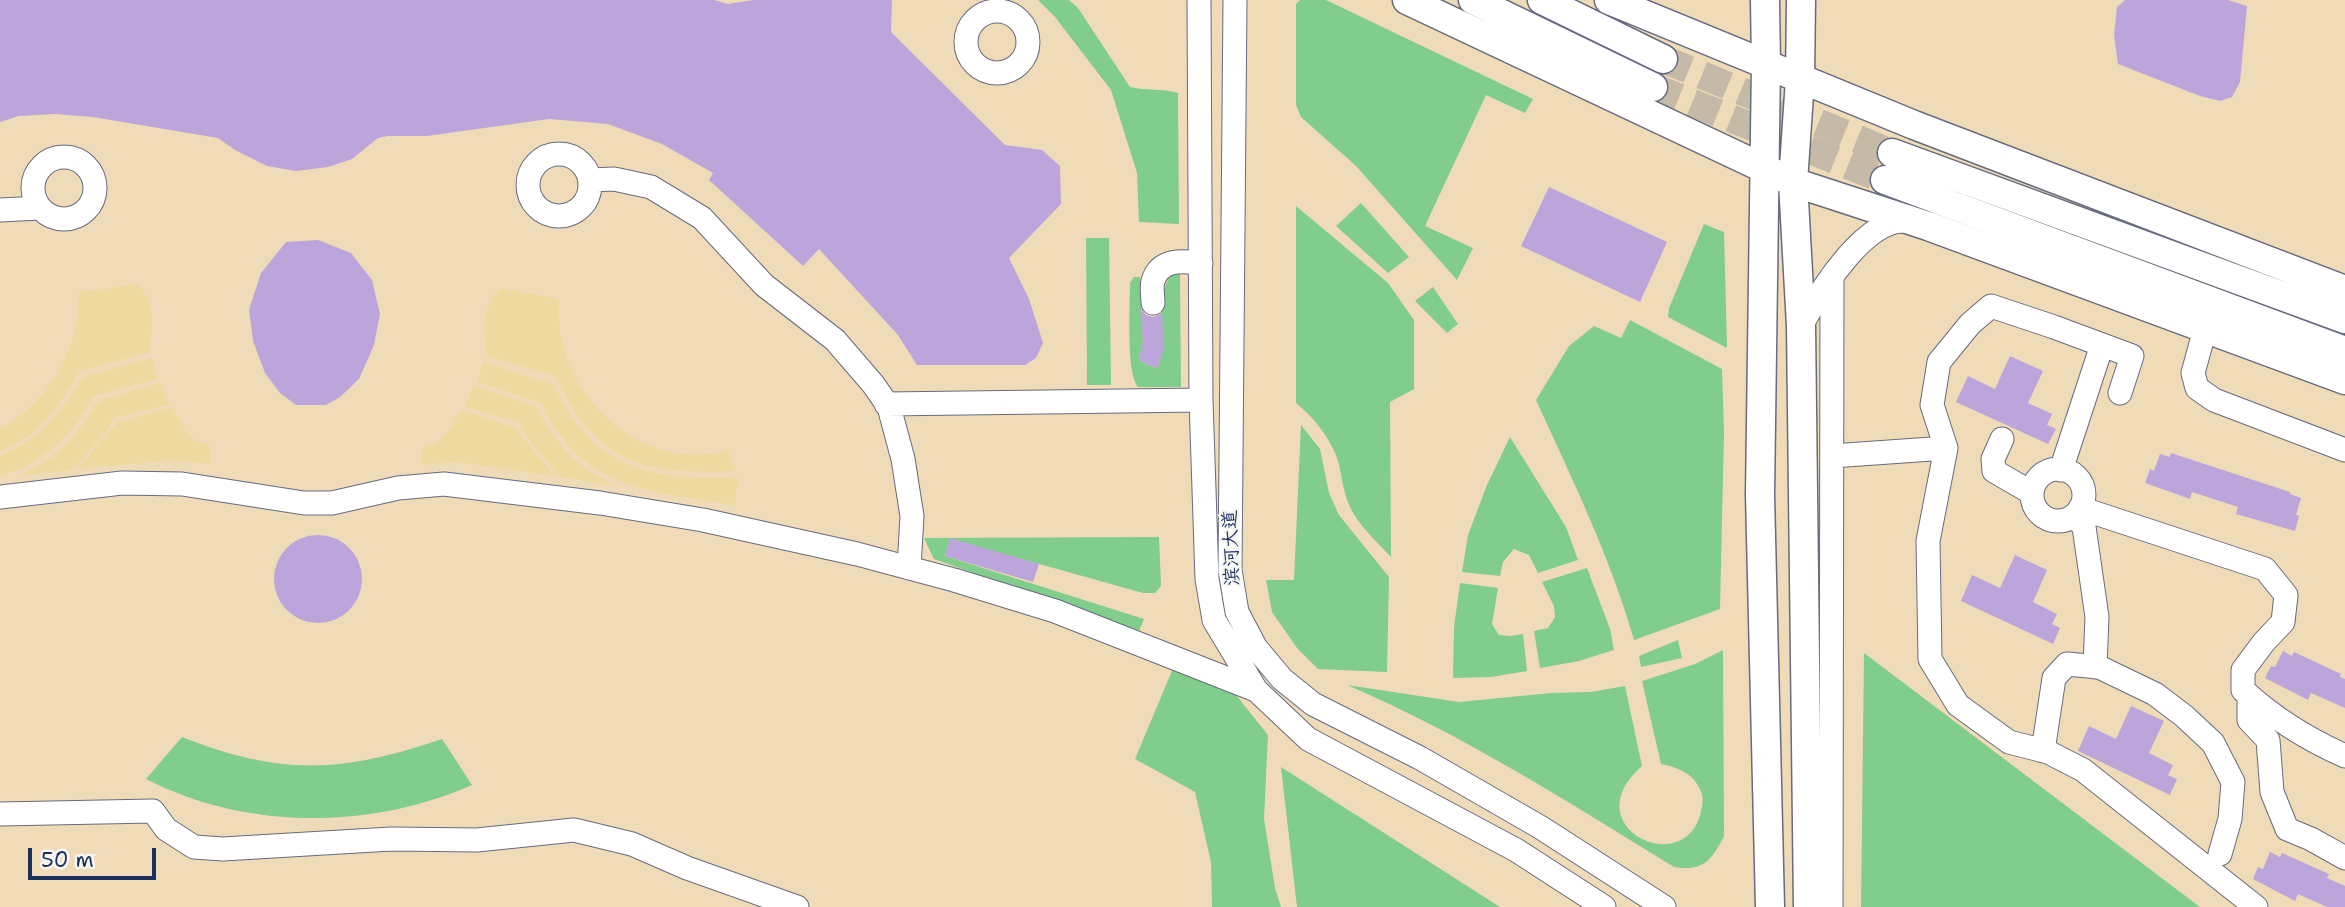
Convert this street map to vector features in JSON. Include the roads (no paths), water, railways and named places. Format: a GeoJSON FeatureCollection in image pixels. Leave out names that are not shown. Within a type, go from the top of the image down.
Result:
{"type":"FeatureCollection","features":[{"type":"Feature","properties":{"kind":"main road"},"geometry":{"type":"LineString","coordinates":[[1407,0],[1793,182],[1928,226],[2345,380]]}},
{"type":"Feature","properties":{"kind":"main road"},"geometry":{"type":"LineString","coordinates":[[1473,0],[1653,87]]}},
{"type":"Feature","properties":{"kind":"main road"},"geometry":{"type":"LineString","coordinates":[[1542,0],[1663,59]]}},
{"type":"Feature","properties":{"kind":"main road"},"geometry":{"type":"LineString","coordinates":[[1609,0],[1766,63],[1800,80],[2345,289]]}},
{"type":"Feature","properties":{"kind":"main road"},"geometry":{"type":"LineString","coordinates":[[1765,0],[1760,495],[1770,907]]}},
{"type":"Feature","properties":{"kind":"main road"},"geometry":{"type":"LineString","coordinates":[[1801,0],[1800,80],[1793,182],[1801,326],[1808,907]]}},
{"type":"Feature","properties":{"kind":"main road"},"geometry":{"type":"LineString","coordinates":[[2345,318],[1889,167],[2345,351]]}},
{"type":"Feature","properties":{"kind":"street","name":"滨河大道"},"geometry":{"type":"LineString","coordinates":[[1199,0],[1200,400],[1207,579],[1214,620],[1256,690],[1308,739],[1516,849],[1604,907]]}},
{"type":"Feature","properties":{"kind":"street","name":"滨河大道"},"geometry":{"type":"LineString","coordinates":[[1235,0],[1230,570],[1237,612],[1256,648],[1282,679],[1313,704],[1420,758],[1528,820],[1664,907]]}},
{"type":"Feature","properties":{"kind":"street"},"geometry":{"type":"LineString","coordinates":[[590,180],[614,179],[652,187],[702,218],[764,285],[835,340],[886,404],[903,459],[912,516],[909,568]]}},
{"type":"Feature","properties":{"kind":"street"},"geometry":{"type":"LineString","coordinates":[[0,210],[40,208]]}},
{"type":"Feature","properties":{"kind":"street"},"geometry":{"type":"LineString","coordinates":[[1801,326],[1832,276],[1856,247],[1883,225],[1902,219],[1928,226]]}},
{"type":"Feature","properties":{"kind":"street"},"geometry":{"type":"LineString","coordinates":[[1153,303],[1153,281],[1162,267],[1178,261],[1201,264]]}},
{"type":"Feature","properties":{"kind":"street"},"geometry":{"type":"LineString","coordinates":[[1830,907],[1832,276]]}},
{"type":"Feature","properties":{"kind":"street"},"geometry":{"type":"LineString","coordinates":[[2120,393],[2132,356],[1991,306],[1970,324],[1939,362],[1932,405],[1946,448],[1928,541],[1930,659],[1958,705],[2009,743],[2043,751],[2083,770],[2256,907]]}},
{"type":"Feature","properties":{"kind":"street"},"geometry":{"type":"LineString","coordinates":[[2205,329],[2193,373],[2197,388],[2214,400],[2345,450]]}},
{"type":"Feature","properties":{"kind":"street"},"geometry":{"type":"LineString","coordinates":[[2061,470],[2102,345]]}},
{"type":"Feature","properties":{"kind":"street"},"geometry":{"type":"LineString","coordinates":[[886,404],[1200,400]]}},
{"type":"Feature","properties":{"kind":"street"},"geometry":{"type":"LineString","coordinates":[[2002,439],[1993,459],[1994,471],[2032,494]]}},
{"type":"Feature","properties":{"kind":"street"},"geometry":{"type":"LineString","coordinates":[[1832,456],[1946,448]]}},
{"type":"Feature","properties":{"kind":"street"},"geometry":{"type":"LineString","coordinates":[[2061,470],[2076,477],[2081,484],[2083,500],[2077,512],[2059,521],[2042,516],[2033,502],[2032,494],[2038,478],[2045,473],[2061,470]]}},
{"type":"Feature","properties":{"kind":"street"},"geometry":{"type":"LineString","coordinates":[[0,497],[134,483],[211,487],[304,503],[332,503],[398,488],[444,484],[588,502],[703,520],[909,568],[1055,611],[1256,690]]}},
{"type":"Feature","properties":{"kind":"street"},"geometry":{"type":"LineString","coordinates":[[2077,512],[2084,527],[2097,617],[2095,667]]}},
{"type":"Feature","properties":{"kind":"street"},"geometry":{"type":"LineString","coordinates":[[2077,512],[2265,569],[2286,595],[2283,622],[2243,670],[2242,690],[2260,707],[2313,741],[2345,755]]}},
{"type":"Feature","properties":{"kind":"street"},"geometry":{"type":"LineString","coordinates":[[2043,751],[2054,678],[2067,664],[2095,667],[2155,694],[2213,743],[2233,782],[2230,819],[2220,854]]}},
{"type":"Feature","properties":{"kind":"street"},"geometry":{"type":"LineString","coordinates":[[2249,696],[2249,720],[2268,740],[2272,792],[2287,829],[2345,858]]}},
{"type":"Feature","properties":{"kind":"street"},"geometry":{"type":"LineString","coordinates":[[0,814],[153,811],[166,829],[194,847],[223,849],[391,839],[477,840],[574,830],[632,844],[687,869],[797,907]]}},
{"type":"Feature","properties":{"kind":"tunnel"},"geometry":{"type":"LineString","coordinates":[[1663,59],[1892,153]]}},
{"type":"Feature","properties":{"kind":"tunnel"},"geometry":{"type":"LineString","coordinates":[[1653,87],[1885,180]]}}]}
